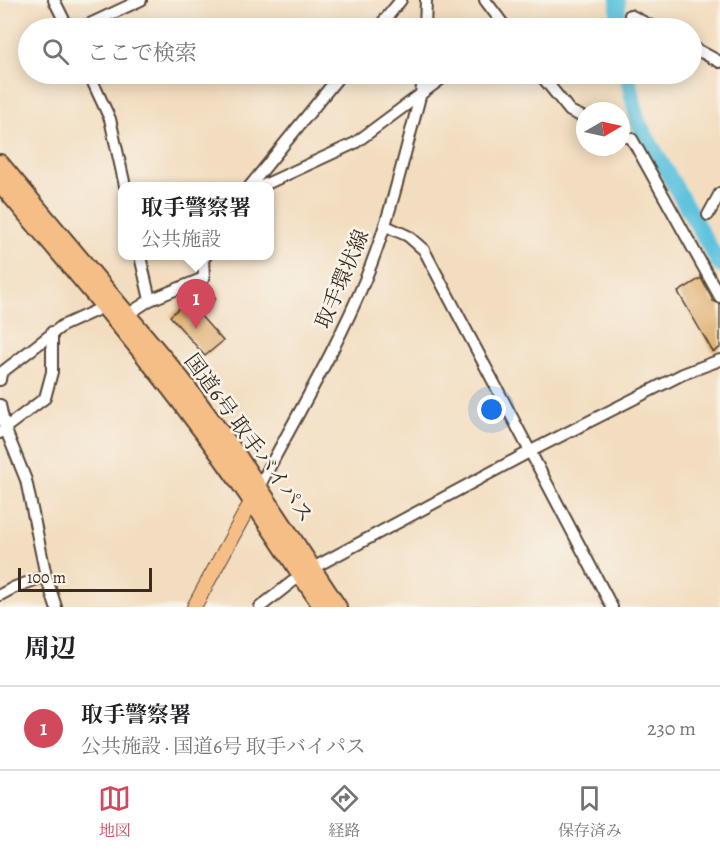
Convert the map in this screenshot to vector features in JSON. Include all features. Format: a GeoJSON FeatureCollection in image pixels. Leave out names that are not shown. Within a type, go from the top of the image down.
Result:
{"type":"FeatureCollection","features":[{"type":"Feature","properties":{"kind":"highway","name":"国道6号 取手バイパス"},"geometry":{"type":"LineString","coordinates":[[0,163],[109,304],[127,315],[196,422],[256,494],[307,571],[338,607]]}},
{"type":"Feature","properties":{"kind":"highway","name":"国道6号 取手バイパス"},"geometry":{"type":"LineString","coordinates":[[0,183],[109,304],[141,334]]}},
{"type":"Feature","properties":{"kind":"highway","name":"国道6号 取手バイパス"},"geometry":{"type":"LineString","coordinates":[[307,571],[322,607]]}},
{"type":"Feature","properties":{"kind":"main road"},"geometry":{"type":"LineString","coordinates":[[194,607],[256,494]]}},
{"type":"Feature","properties":{"kind":"street"},"geometry":{"type":"LineString","coordinates":[[54,0],[63,18]]}},
{"type":"Feature","properties":{"kind":"street"},"geometry":{"type":"LineString","coordinates":[[102,18],[141,0]]}},
{"type":"Feature","properties":{"kind":"street"},"geometry":{"type":"LineString","coordinates":[[386,18],[401,0]]}},
{"type":"Feature","properties":{"kind":"street"},"geometry":{"type":"LineString","coordinates":[[425,18],[426,0]]}},
{"type":"Feature","properties":{"kind":"street"},"geometry":{"type":"LineString","coordinates":[[485,0],[498,18]]}},
{"type":"Feature","properties":{"kind":"street"},"geometry":{"type":"LineString","coordinates":[[630,15],[636,18]]}},
{"type":"Feature","properties":{"kind":"street"},"geometry":{"type":"LineString","coordinates":[[702,52],[720,62]]}},
{"type":"Feature","properties":{"kind":"street"},"geometry":{"type":"LineString","coordinates":[[94,84],[110,119],[124,182]]}},
{"type":"Feature","properties":{"kind":"street"},"geometry":{"type":"LineString","coordinates":[[253,182],[333,84]]}},
{"type":"Feature","properties":{"kind":"street","name":"取手環状線"},"geometry":{"type":"LineString","coordinates":[[256,494],[347,322],[386,226],[422,84]]}},
{"type":"Feature","properties":{"kind":"street"},"geometry":{"type":"LineString","coordinates":[[271,182],[355,143],[434,84]]}},
{"type":"Feature","properties":{"kind":"street"},"geometry":{"type":"LineString","coordinates":[[548,84],[570,111],[576,114]]}},
{"type":"Feature","properties":{"kind":"street"},"geometry":{"type":"LineString","coordinates":[[630,138],[720,297]]}},
{"type":"Feature","properties":{"kind":"street"},"geometry":{"type":"LineString","coordinates":[[708,215],[720,193]]}},
{"type":"Feature","properties":{"kind":"street"},"geometry":{"type":"LineString","coordinates":[[386,226],[408,236],[424,250],[612,607]]}},
{"type":"Feature","properties":{"kind":"street"},"geometry":{"type":"LineString","coordinates":[[141,260],[150,300]]}},
{"type":"Feature","properties":{"kind":"street"},"geometry":{"type":"LineString","coordinates":[[127,315],[150,300],[204,278],[203,260]]}},
{"type":"Feature","properties":{"kind":"street"},"geometry":{"type":"LineString","coordinates":[[0,380],[1,373],[52,332],[109,304]]}},
{"type":"Feature","properties":{"kind":"street"},"geometry":{"type":"LineString","coordinates":[[2,431],[45,398],[51,372],[52,332]]}},
{"type":"Feature","properties":{"kind":"street"},"geometry":{"type":"LineString","coordinates":[[260,607],[307,571],[531,451],[683,374],[720,360]]}},
{"type":"Feature","properties":{"kind":"street"},"geometry":{"type":"LineString","coordinates":[[0,405],[2,431],[26,480],[45,576],[56,607]]}},
{"type":"Feature","properties":{"kind":"street"},"geometry":{"type":"LineString","coordinates":[[0,595],[45,576]]}},
{"type":"Feature","properties":{"kind":"building"},"geometry":{"type":"Polygon","coordinates":[[[701,278],[713,301],[720,304],[720,348],[713,352],[678,292],[701,278]]]}},
{"type":"Feature","properties":{"kind":"building"},"geometry":{"type":"Polygon","coordinates":[[[205,286],[216,299],[199,314],[223,341],[205,356],[170,316],[197,293],[194,290],[205,286]]]}},
{"type":"Feature","properties":{"kind":"waterway"},"geometry":{"type":"LineString","coordinates":[[618,0],[618,18]]}},
{"type":"Feature","properties":{"kind":"waterway"},"geometry":{"type":"LineString","coordinates":[[629,84],[638,122],[720,265]]}},
{"type":"Feature","properties":{"kind":"place","name":"取手警察署"},"geometry":{"type":"Point","coordinates":[196,329]}}]}
